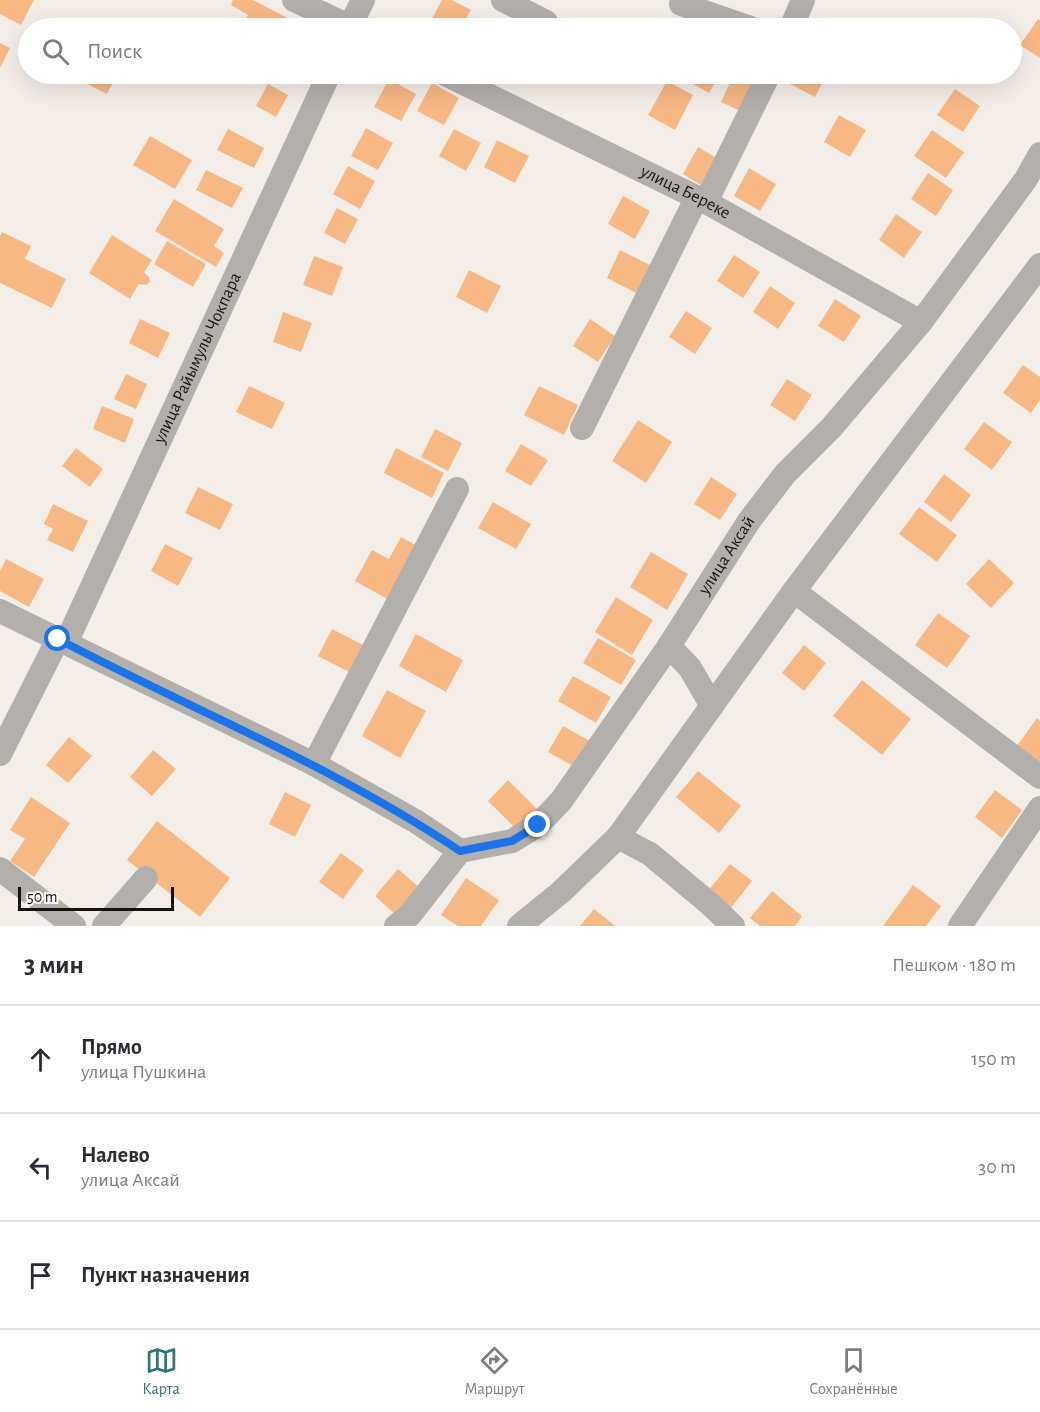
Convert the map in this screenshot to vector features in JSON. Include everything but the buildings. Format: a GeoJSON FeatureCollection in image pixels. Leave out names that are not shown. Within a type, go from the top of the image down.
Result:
{"type":"FeatureCollection","features":[{"type":"Feature","properties":{"kind":"street"},"geometry":{"type":"LineString","coordinates":[[294,0],[331,18]]}},
{"type":"Feature","properties":{"kind":"street"},"geometry":{"type":"LineString","coordinates":[[355,18],[363,0]]}},
{"type":"Feature","properties":{"kind":"street"},"geometry":{"type":"LineString","coordinates":[[503,0],[538,18]]}},
{"type":"Feature","properties":{"kind":"street"},"geometry":{"type":"LineString","coordinates":[[795,18],[803,0]]}},
{"type":"Feature","properties":{"kind":"street"},"geometry":{"type":"LineString","coordinates":[[681,3],[723,18]]}},
{"type":"Feature","properties":{"kind":"street","name":"улица Райымулы Чокпара"},"geometry":{"type":"LineString","coordinates":[[0,754],[62,641],[324,84]]}},
{"type":"Feature","properties":{"kind":"street","name":"улица Береке"},"geometry":{"type":"LineString","coordinates":[[466,84],[702,199],[921,322]]}},
{"type":"Feature","properties":{"kind":"street"},"geometry":{"type":"LineString","coordinates":[[582,428],[765,84]]}},
{"type":"Feature","properties":{"kind":"street","name":"улица Аксай"},"geometry":{"type":"LineString","coordinates":[[460,851],[512,841],[538,825],[561,801],[669,646],[749,521],[785,474],[832,427],[921,322],[1026,179],[1040,154]]}},
{"type":"Feature","properties":{"kind":"street"},"geometry":{"type":"LineString","coordinates":[[519,926],[561,892],[618,837],[794,591],[1040,265]]}},
{"type":"Feature","properties":{"kind":"street"},"geometry":{"type":"LineString","coordinates":[[314,764],[457,489]]}},
{"type":"Feature","properties":{"kind":"street"},"geometry":{"type":"LineString","coordinates":[[794,591],[1040,777]]}},
{"type":"Feature","properties":{"kind":"street"},"geometry":{"type":"LineString","coordinates":[[0,611],[314,764],[417,822],[460,851],[409,916],[396,926]]}},
{"type":"Feature","properties":{"kind":"street"},"geometry":{"type":"LineString","coordinates":[[669,646],[690,668],[712,706]]}},
{"type":"Feature","properties":{"kind":"street"},"geometry":{"type":"LineString","coordinates":[[960,926],[1040,808]]}},
{"type":"Feature","properties":{"kind":"street"},"geometry":{"type":"LineString","coordinates":[[618,837],[650,854],[711,904],[733,926]]}},
{"type":"Feature","properties":{"kind":"street"},"geometry":{"type":"LineString","coordinates":[[0,869],[74,926]]}},
{"type":"Feature","properties":{"kind":"street"},"geometry":{"type":"LineString","coordinates":[[104,926],[146,878]]}},
{"type":"Feature","properties":{"kind":"route"},"geometry":{"type":"LineString","coordinates":[[58,639],[314,764],[417,822],[460,851],[512,841],[538,825]]}}]}
